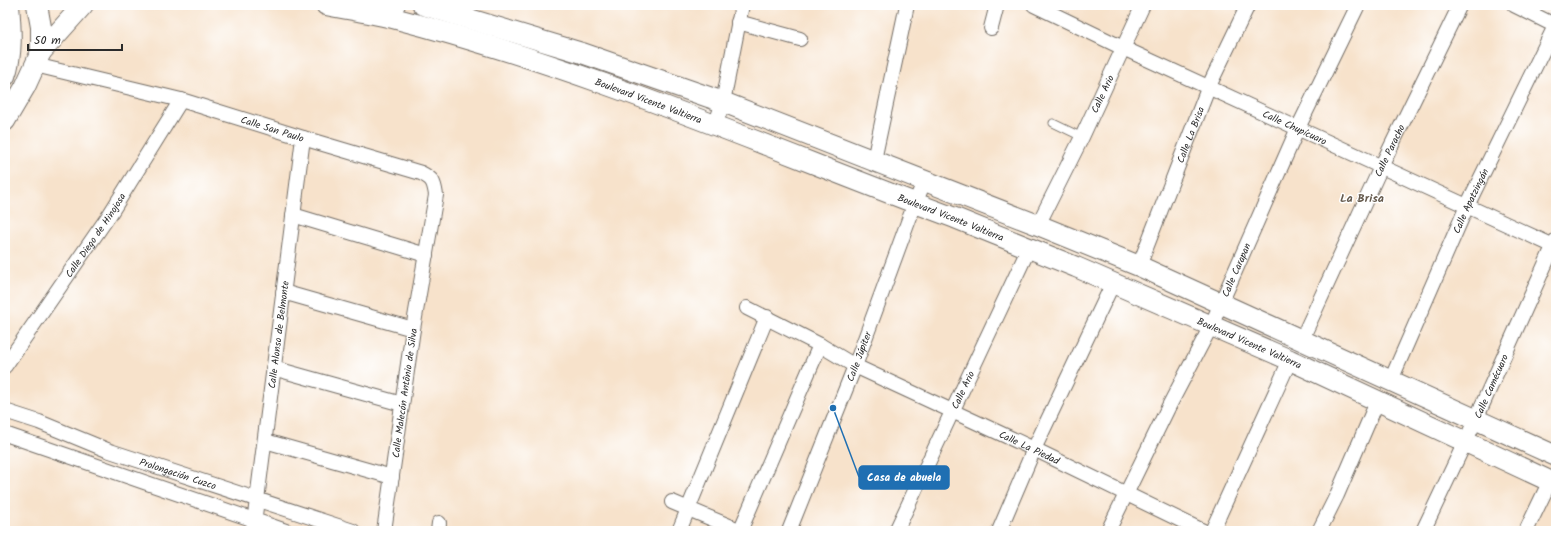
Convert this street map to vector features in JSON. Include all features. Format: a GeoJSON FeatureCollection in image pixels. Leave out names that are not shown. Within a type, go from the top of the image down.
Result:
{"type":"FeatureCollection","features":[{"type":"Feature","properties":{"kind":"main road"},"geometry":{"type":"LineString","coordinates":[[6,69],[11,30],[9,5]]}},
{"type":"Feature","properties":{"kind":"main road"},"geometry":{"type":"LineString","coordinates":[[37,5],[41,27],[38,59]]}},
{"type":"Feature","properties":{"kind":"main road"},"geometry":{"type":"LineString","coordinates":[[5,121],[25,87],[38,59],[83,5]]}},
{"type":"Feature","properties":{"kind":"main road","name":"Boulevard Vicente Valtierra"},"geometry":{"type":"LineString","coordinates":[[326,5],[395,11],[439,30],[527,57],[669,107],[955,218],[1029,248],[1290,360],[1377,402],[1553,482]]}},
{"type":"Feature","properties":{"kind":"main road"},"geometry":{"type":"LineString","coordinates":[[423,5],[582,53],[723,102],[925,180],[1140,266],[1301,341],[1391,380],[1556,456]]}},
{"type":"Feature","properties":{"kind":"street"},"geometry":{"type":"LineString","coordinates":[[715,126],[723,102],[742,5]]}},
{"type":"Feature","properties":{"kind":"street"},"geometry":{"type":"LineString","coordinates":[[874,160],[906,5]]}},
{"type":"Feature","properties":{"kind":"street"},"geometry":{"type":"LineString","coordinates":[[991,28],[997,5]]}},
{"type":"Feature","properties":{"kind":"street","name":"Calle Chupícuaro"},"geometry":{"type":"LineString","coordinates":[[1034,5],[1123,48],[1209,86],[1381,167],[1555,244]]}},
{"type":"Feature","properties":{"kind":"street","name":"Calle Ario"},"geometry":{"type":"LineString","coordinates":[[1038,225],[1082,137],[1143,5]]}},
{"type":"Feature","properties":{"kind":"street","name":"Calle La Brisa"},"geometry":{"type":"LineString","coordinates":[[1140,266],[1209,86],[1248,5]]}},
{"type":"Feature","properties":{"kind":"street","name":"Calle Carapan"},"geometry":{"type":"LineString","coordinates":[[1108,531],[1125,493],[1211,326],[1220,302],[1298,128],[1358,5]]}},
{"type":"Feature","properties":{"kind":"street","name":"Calle Paracho"},"geometry":{"type":"LineString","coordinates":[[1301,341],[1381,167],[1460,5]]}},
{"type":"Feature","properties":{"kind":"street"},"geometry":{"type":"LineString","coordinates":[[1514,5],[1556,25]]}},
{"type":"Feature","properties":{"kind":"street"},"geometry":{"type":"LineString","coordinates":[[738,22],[800,39]]}},
{"type":"Feature","properties":{"kind":"street","name":"Calle Apatzingán"},"geometry":{"type":"LineString","coordinates":[[1391,380],[1468,206],[1556,25]]}},
{"type":"Feature","properties":{"kind":"street","name":"Calle San Paulo"},"geometry":{"type":"LineString","coordinates":[[38,59],[421,172],[430,178],[434,185],[436,195],[426,255]]}},
{"type":"Feature","properties":{"kind":"street","name":"Calle Diego de Hinojosa"},"geometry":{"type":"LineString","coordinates":[[5,366],[110,214],[181,100]]}},
{"type":"Feature","properties":{"kind":"street","name":"Calle Alonso de Belmonte"},"geometry":{"type":"LineString","coordinates":[[254,526],[292,215],[303,138]]}},
{"type":"Feature","properties":{"kind":"street","name":"Calle Júpiter"},"geometry":{"type":"LineString","coordinates":[[789,531],[855,366],[915,203],[925,180]]}},
{"type":"Feature","properties":{"kind":"street"},"geometry":{"type":"LineString","coordinates":[[292,215],[426,255]]}},
{"type":"Feature","properties":{"kind":"street","name":"Calle Camécuaro"},"geometry":{"type":"LineString","coordinates":[[1423,531],[1476,419],[1555,244]]}},
{"type":"Feature","properties":{"kind":"street","name":"Calle Ario"},"geometry":{"type":"LineString","coordinates":[[896,531],[1029,248]]}},
{"type":"Feature","properties":{"kind":"street","name":"Calle Malecón Antônio de Silva"},"geometry":{"type":"LineString","coordinates":[[384,531],[413,329],[426,255]]}},
{"type":"Feature","properties":{"kind":"street"},"geometry":{"type":"LineString","coordinates":[[999,531],[1034,449],[1112,284]]}},
{"type":"Feature","properties":{"kind":"street"},"geometry":{"type":"LineString","coordinates":[[283,292],[413,329]]}},
{"type":"Feature","properties":{"kind":"street","name":"Calle La Piedad"},"geometry":{"type":"LineString","coordinates":[[747,308],[820,345],[855,366],[1034,449],[1203,531]]}},
{"type":"Feature","properties":{"kind":"street"},"geometry":{"type":"LineString","coordinates":[[679,531],[767,317]]}},
{"type":"Feature","properties":{"kind":"street"},"geometry":{"type":"LineString","coordinates":[[672,502],[740,531],[820,345]]}},
{"type":"Feature","properties":{"kind":"street"},"geometry":{"type":"LineString","coordinates":[[1212,531],[1290,360]]}},
{"type":"Feature","properties":{"kind":"street"},"geometry":{"type":"LineString","coordinates":[[273,368],[402,404]]}},
{"type":"Feature","properties":{"kind":"street"},"geometry":{"type":"LineString","coordinates":[[1319,531],[1337,495],[1377,402]]}},
{"type":"Feature","properties":{"kind":"street","name":"Prolongación Cuzco"},"geometry":{"type":"LineString","coordinates":[[5,411],[39,422],[107,450],[353,531]]}},
{"type":"Feature","properties":{"kind":"street","name":"Prolongación Cuzco"},"geometry":{"type":"LineString","coordinates":[[5,434],[254,526],[286,531]]}},
{"type":"Feature","properties":{"kind":"street"},"geometry":{"type":"LineString","coordinates":[[265,441],[392,477]]}},
{"type":"Feature","properties":{"kind":"street"},"geometry":{"type":"LineString","coordinates":[[1526,531],[1553,482]]}},
{"type":"Feature","properties":{"kind":"lane"},"geometry":{"type":"LineString","coordinates":[[1053,123],[1082,137]]}},
{"type":"Feature","properties":{"kind":"place","name":"Casa de abuela"},"geometry":{"type":"Point","coordinates":[833,408]}},
{"type":"Feature","properties":{"kind":"district","name":"La Brisa"},"geometry":{"type":"Point","coordinates":[1362,198]}}]}
